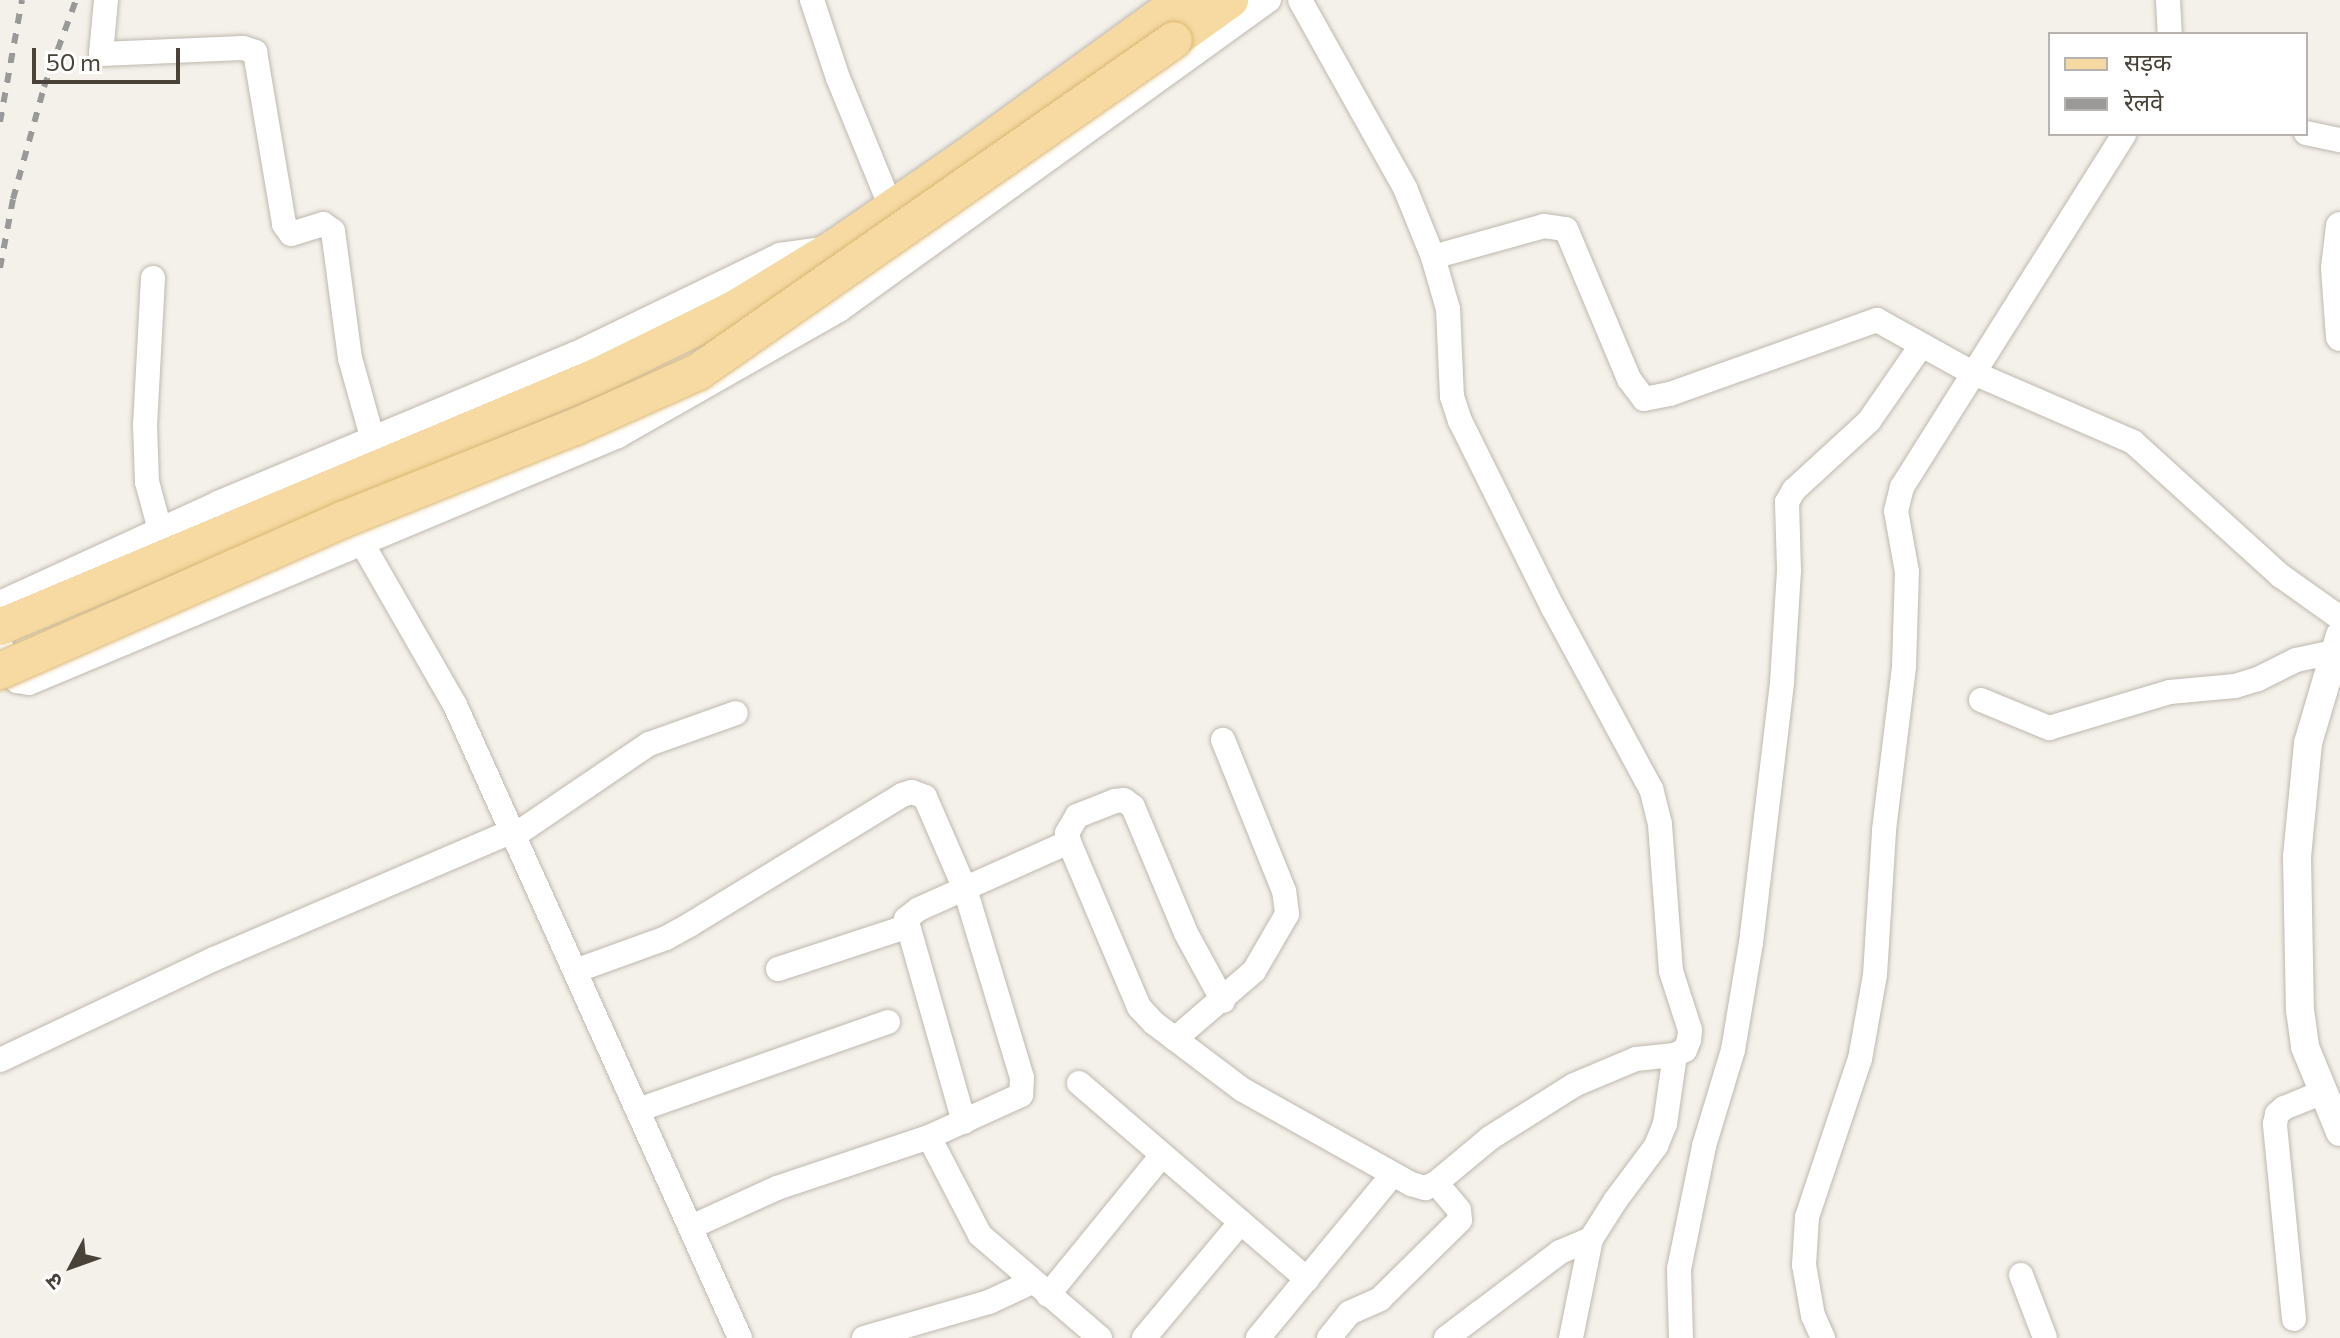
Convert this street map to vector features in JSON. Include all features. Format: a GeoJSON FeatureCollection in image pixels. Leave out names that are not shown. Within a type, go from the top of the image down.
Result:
{"type":"FeatureCollection","features":[{"type":"Feature","properties":{"kind":"main road"},"geometry":{"type":"LineString","coordinates":[[0,627],[600,375],[734,309],[834,248],[1182,0]]}},
{"type":"Feature","properties":{"kind":"main road"},"geometry":{"type":"LineString","coordinates":[[0,671],[342,520],[575,427],[698,372],[1230,0]]}},
{"type":"Feature","properties":{"kind":"street"},"geometry":{"type":"LineString","coordinates":[[106,0],[101,54],[243,48],[255,52],[284,224],[291,234],[323,224],[333,231],[350,358],[372,437]]}},
{"type":"Feature","properties":{"kind":"street"},"geometry":{"type":"LineString","coordinates":[[812,0],[838,78],[891,207]]}},
{"type":"Feature","properties":{"kind":"street"},"geometry":{"type":"LineString","coordinates":[[0,644],[17,681],[29,683],[618,436],[798,336],[861,294],[1269,0]]}},
{"type":"Feature","properties":{"kind":"street"},"geometry":{"type":"LineString","coordinates":[[1223,1001],[1186,933],[1133,807],[1124,800],[1115,801],[1077,816],[1070,822],[1069,842],[1129,991],[1146,1015],[1243,1090],[1393,1174],[1425,1188],[1436,1183],[1490,1138],[1602,1070],[1636,1059],[1675,1055],[1685,1050],[1690,1030],[1671,971],[1660,824],[1651,789],[1553,608],[1460,421],[1452,397],[1448,309],[1433,257],[1405,188],[1300,0]]}},
{"type":"Feature","properties":{"kind":"street"},"geometry":{"type":"LineString","coordinates":[[2168,0],[2170,32]]}},
{"type":"Feature","properties":{"kind":"street"},"geometry":{"type":"LineString","coordinates":[[2308,133],[2340,140]]}},
{"type":"Feature","properties":{"kind":"street"},"geometry":{"type":"LineString","coordinates":[[1823,1338],[1813,1316],[1804,1265],[1807,1217],[1860,1059],[1875,975],[1884,830],[1904,666],[1907,572],[1896,511],[1902,487],[2123,136]]}},
{"type":"Feature","properties":{"kind":"street"},"geometry":{"type":"LineString","coordinates":[[1433,257],[1544,226],[1566,229],[1629,379],[1644,399],[1670,394],[1877,320],[1972,372],[2133,442],[2281,576],[2340,618]]}},
{"type":"Feature","properties":{"kind":"street"},"geometry":{"type":"LineString","coordinates":[[2340,226],[2335,303],[2340,337]]}},
{"type":"Feature","properties":{"kind":"street"},"geometry":{"type":"LineString","coordinates":[[0,603],[372,437],[575,354],[780,255],[834,248],[861,294]]}},
{"type":"Feature","properties":{"kind":"street"},"geometry":{"type":"LineString","coordinates":[[153,278],[146,468],[160,530]]}},
{"type":"Feature","properties":{"kind":"street"},"geometry":{"type":"LineString","coordinates":[[1681,1338],[1681,1256],[1704,1146],[1736,1038],[1753,928],[1782,682],[1789,570],[1787,502],[1794,490],[1869,421],[1925,348]]}},
{"type":"Feature","properties":{"kind":"street"},"geometry":{"type":"LineString","coordinates":[[363,545],[455,705],[740,1338]]}},
{"type":"Feature","properties":{"kind":"street"},"geometry":{"type":"LineString","coordinates":[[1981,700],[2049,728],[2170,692],[2235,686],[2258,679],[2338,643]]}},
{"type":"Feature","properties":{"kind":"street"},"geometry":{"type":"LineString","coordinates":[[2338,643],[2308,743],[2297,857],[2300,1010],[2305,1047],[2340,1132]]}},
{"type":"Feature","properties":{"kind":"street"},"geometry":{"type":"LineString","coordinates":[[512,831],[515,835],[649,744],[736,713]]}},
{"type":"Feature","properties":{"kind":"street"},"geometry":{"type":"LineString","coordinates":[[1175,1039],[1223,1001],[1254,971],[1284,923],[1287,903],[1223,740]]}},
{"type":"Feature","properties":{"kind":"street"},"geometry":{"type":"LineString","coordinates":[[575,971],[666,938],[912,792],[925,797],[965,889],[1024,1088],[1014,1100],[929,1137],[777,1188],[691,1227]]}},
{"type":"Feature","properties":{"kind":"street"},"geometry":{"type":"LineString","coordinates":[[0,1060],[214,959],[512,831]]}},
{"type":"Feature","properties":{"kind":"street"},"geometry":{"type":"LineString","coordinates":[[964,1122],[906,919],[1069,842]]}},
{"type":"Feature","properties":{"kind":"street"},"geometry":{"type":"LineString","coordinates":[[778,969],[906,927]]}},
{"type":"Feature","properties":{"kind":"street"},"geometry":{"type":"LineString","coordinates":[[638,1110],[888,1022]]}},
{"type":"Feature","properties":{"kind":"street"},"geometry":{"type":"LineString","coordinates":[[1571,1338],[1591,1239],[1602,1219],[1656,1146],[1665,1124],[1675,1055]]}},
{"type":"Feature","properties":{"kind":"street"},"geometry":{"type":"LineString","coordinates":[[1079,1083],[1307,1279]]}},
{"type":"Feature","properties":{"kind":"street"},"geometry":{"type":"LineString","coordinates":[[2294,1319],[2275,1124],[2277,1114],[2284,1108],[2323,1092]]}},
{"type":"Feature","properties":{"kind":"street"},"geometry":{"type":"LineString","coordinates":[[929,1137],[980,1235],[1100,1338]]}},
{"type":"Feature","properties":{"kind":"street"},"geometry":{"type":"LineString","coordinates":[[864,1338],[1040,1289],[1162,1155]]}},
{"type":"Feature","properties":{"kind":"street"},"geometry":{"type":"LineString","coordinates":[[1258,1338],[1393,1174]]}},
{"type":"Feature","properties":{"kind":"street"},"geometry":{"type":"LineString","coordinates":[[1329,1338],[1349,1313],[1380,1299],[1460,1220],[1459,1210],[1436,1183]]}},
{"type":"Feature","properties":{"kind":"street"},"geometry":{"type":"LineString","coordinates":[[1144,1338],[1241,1222]]}},
{"type":"Feature","properties":{"kind":"street"},"geometry":{"type":"LineString","coordinates":[[1446,1338],[1547,1261],[1591,1239]]}},
{"type":"Feature","properties":{"kind":"street"},"geometry":{"type":"LineString","coordinates":[[2021,1275],[2045,1338]]}},
{"type":"Feature","properties":{"kind":"railway"},"geometry":{"type":"LineString","coordinates":[[0,122],[22,0]]}},
{"type":"Feature","properties":{"kind":"railway"},"geometry":{"type":"LineString","coordinates":[[0,268],[13,199],[44,87],[76,0]]}}]}
